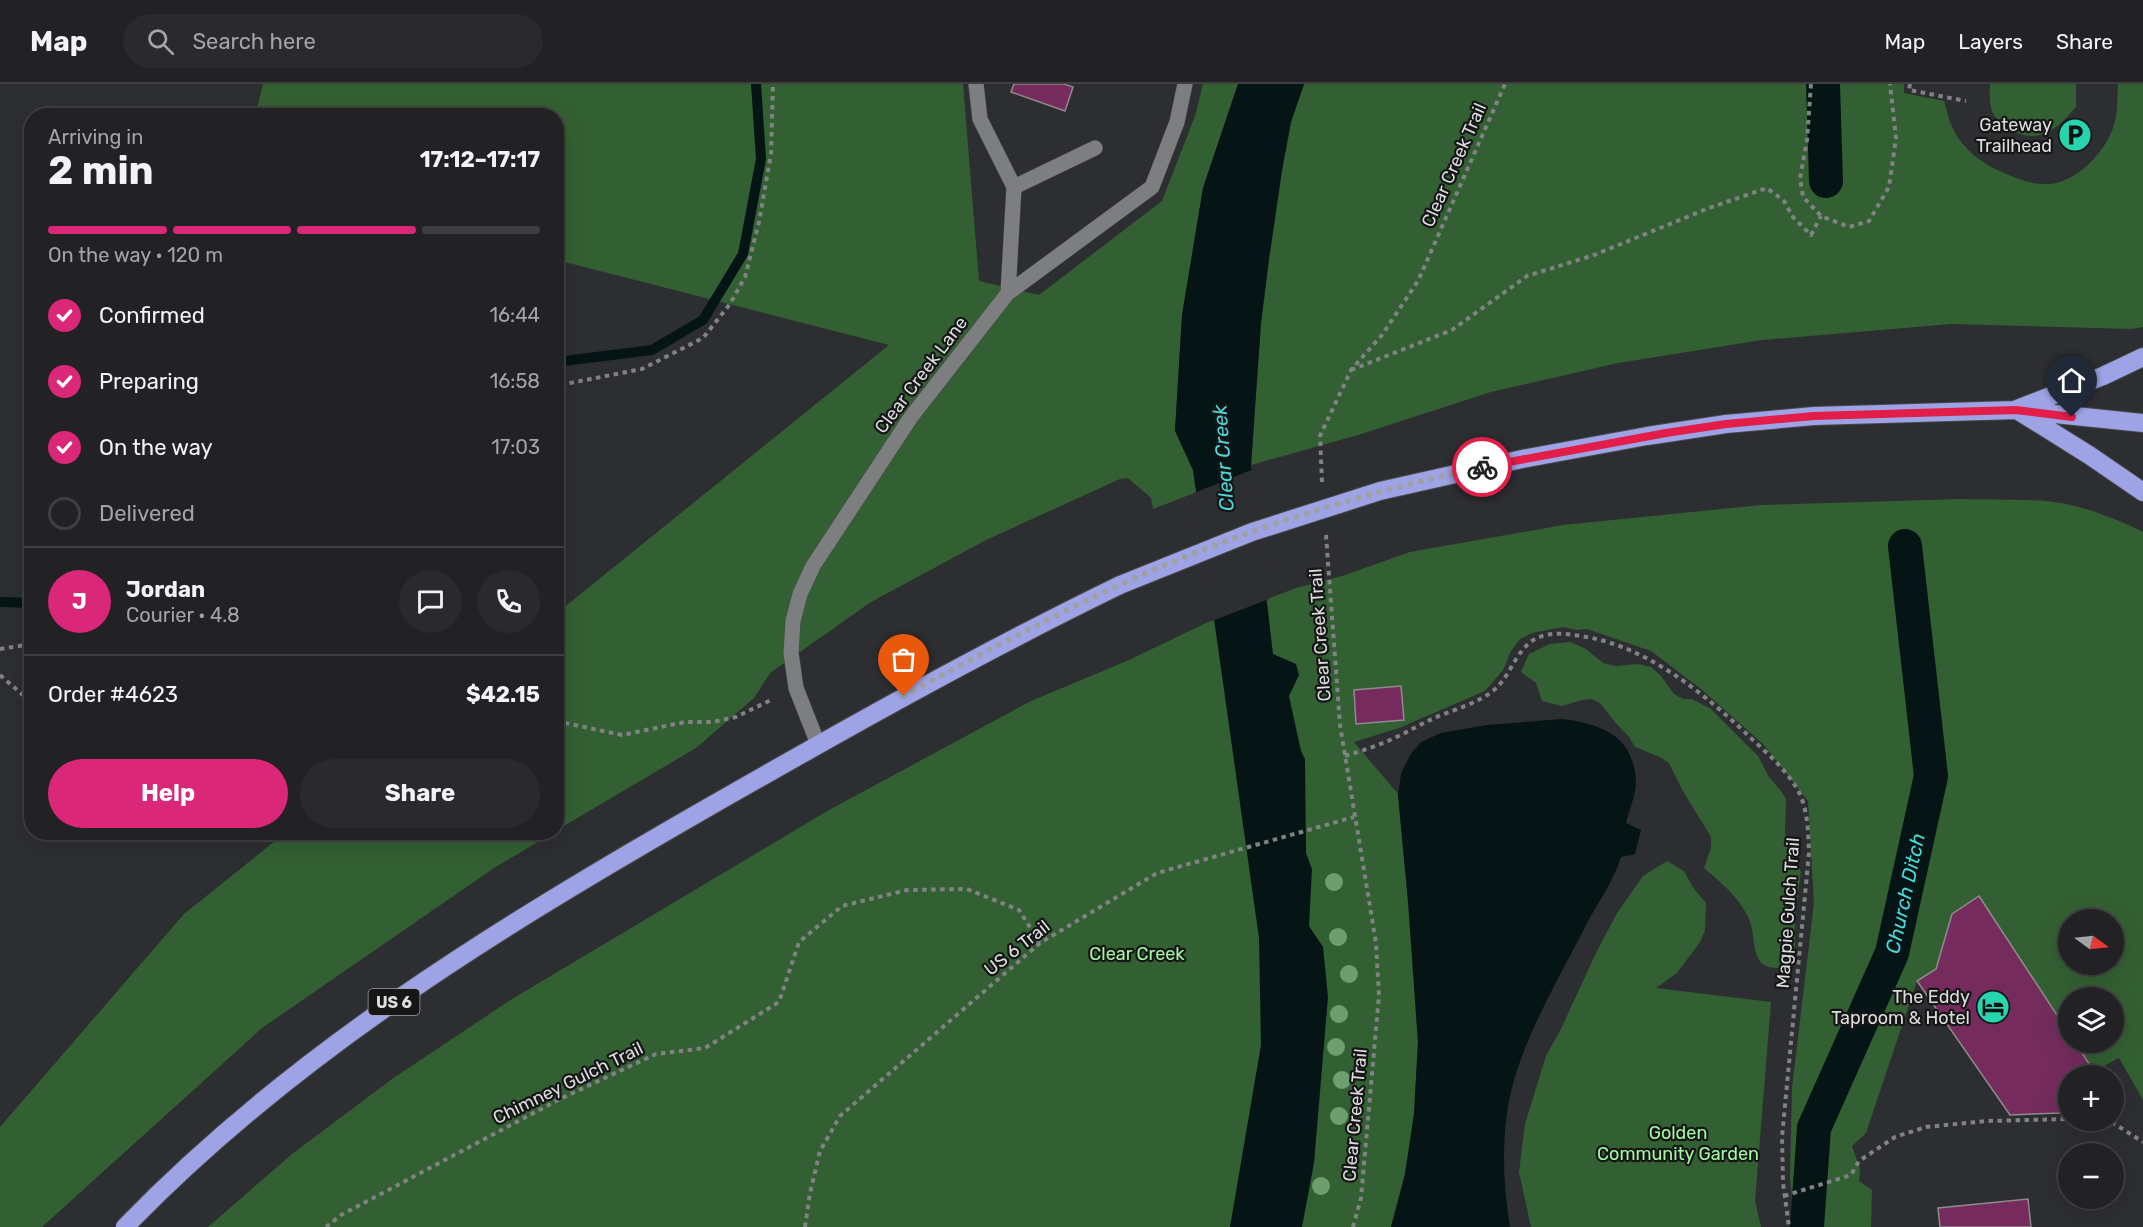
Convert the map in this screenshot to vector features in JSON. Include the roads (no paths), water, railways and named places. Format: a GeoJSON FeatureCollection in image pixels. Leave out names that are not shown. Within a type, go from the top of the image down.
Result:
{"type":"FeatureCollection","features":[{"type":"Feature","properties":{"kind":"highway"},"geometry":{"type":"LineString","coordinates":[[2016,410],[2103,376],[2143,357]]}},
{"type":"Feature","properties":{"kind":"highway"},"geometry":{"type":"LineString","coordinates":[[2016,410],[2143,492]]}},
{"type":"Feature","properties":{"kind":"highway","name":"US 6"},"geometry":{"type":"LineString","coordinates":[[126,1227],[239,1120],[299,1071],[390,1004],[474,948],[582,881],[818,744],[975,657],[1120,585],[1242,536],[1380,491],[1522,459],[1726,424],[1848,414],[2016,410],[2143,423]]}},
{"type":"Feature","properties":{"kind":"street"},"geometry":{"type":"LineString","coordinates":[[976,84],[980,119],[1014,187],[1008,293]]}},
{"type":"Feature","properties":{"kind":"street","name":"Clear Creek Lane"},"geometry":{"type":"LineString","coordinates":[[818,744],[796,688],[791,652],[793,621],[800,594],[813,566],[911,417],[1008,293],[1152,187],[1177,122],[1185,84]]}},
{"type":"Feature","properties":{"kind":"street"},"geometry":{"type":"LineString","coordinates":[[1014,187],[1095,148]]}},
{"type":"Feature","properties":{"kind":"water","name":"Clear Creek"},"geometry":{"type":"Polygon","coordinates":[[[1238,84],[1304,84],[1291,122],[1269,259],[1261,323],[1251,465],[1273,654],[1296,664],[1299,675],[1289,696],[1301,751],[1305,759],[1306,853],[1312,869],[1309,926],[1323,947],[1328,997],[1314,1163],[1302,1227],[1230,1227],[1261,1045],[1259,938],[1193,470],[1175,431],[1182,315],[1203,188],[1238,84]]]}},
{"type":"Feature","properties":{"kind":"water"},"geometry":{"type":"Polygon","coordinates":[[[1562,719],[1590,724],[1613,735],[1622,743],[1634,766],[1636,782],[1626,823],[1641,830],[1635,854],[1621,857],[1609,885],[1552,989],[1523,1053],[1510,1096],[1505,1128],[1505,1178],[1510,1227],[1391,1227],[1405,1174],[1414,1114],[1418,1042],[1398,795],[1401,774],[1410,755],[1421,742],[1441,733],[1487,725],[1562,719]]]}},
{"type":"Feature","properties":{"kind":"waterway"},"geometry":{"type":"LineString","coordinates":[[564,361],[652,350],[703,320],[743,254],[761,159],[756,84]]}},
{"type":"Feature","properties":{"kind":"waterway","name":"Church Ditch"},"geometry":{"type":"LineString","coordinates":[[1823,84],[1826,181]]}},
{"type":"Feature","properties":{"kind":"waterway","name":"Church Ditch"},"geometry":{"type":"LineString","coordinates":[[1807,1227],[1814,1128],[1892,953],[1931,776],[1905,546]]}},
{"type":"Feature","properties":{"kind":"waterway"},"geometry":{"type":"LineString","coordinates":[[0,602],[24,603]]}},
{"type":"Feature","properties":{"kind":"place","name":"Gateway Trailhead"},"geometry":{"type":"Point","coordinates":[2075,135]}},
{"type":"Feature","properties":{"kind":"place","name":"The Eddy Taproom & Hotel"},"geometry":{"type":"Point","coordinates":[1993,1007]}},
{"type":"Feature","properties":{"kind":"park label","name":"Golden Community Garden"},"geometry":{"type":"Point","coordinates":[1678,1143]}}]}
